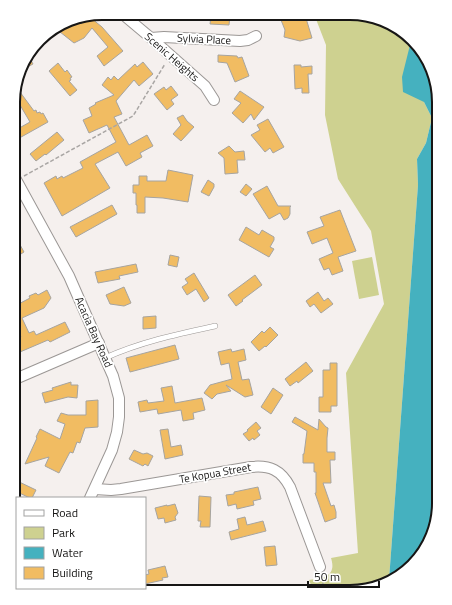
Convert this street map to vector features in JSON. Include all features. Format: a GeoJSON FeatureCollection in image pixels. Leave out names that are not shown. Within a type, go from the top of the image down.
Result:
{"type":"FeatureCollection","features":[{"type":"Feature","properties":{"kind":"street","name":"Scenic Heights"},"geometry":{"type":"LineString","coordinates":[[130,20],[205,86],[214,100]]}},
{"type":"Feature","properties":{"kind":"street","name":"Sylvia Place"},"geometry":{"type":"LineString","coordinates":[[151,38],[164,37],[248,40],[256,36]]}},
{"type":"Feature","properties":{"kind":"street","name":"Acacia Bay Road"},"geometry":{"type":"LineString","coordinates":[[20,187],[68,276],[106,358],[119,398],[117,432],[112,450],[93,494]]}},
{"type":"Feature","properties":{"kind":"street"},"geometry":{"type":"LineString","coordinates":[[20,377],[99,343]]}},
{"type":"Feature","properties":{"kind":"street","name":"Te Kopua Street"},"geometry":{"type":"LineString","coordinates":[[93,494],[251,467],[266,467],[278,472],[287,481],[320,567]]}},
{"type":"Feature","properties":{"kind":"lane"},"geometry":{"type":"LineString","coordinates":[[106,358],[177,334],[215,326]]}},
{"type":"Feature","properties":{"kind":"path"},"geometry":{"type":"LineString","coordinates":[[20,175],[133,116],[170,55]]}},
{"type":"Feature","properties":{"kind":"path"},"geometry":{"type":"LineString","coordinates":[[320,567],[323,585]]}},
{"type":"Feature","properties":{"kind":"green space"},"geometry":{"type":"Polygon","coordinates":[[[316,20],[350,20],[371,23],[386,28],[404,40],[410,46],[409,49],[424,102],[432,118],[426,143],[417,159],[418,185],[389,575],[376,581],[355,585],[311,585],[309,580],[323,578],[331,572],[331,558],[358,553],[346,373],[384,304],[371,231],[338,179],[325,115],[326,45],[316,20]]]}},
{"type":"Feature","properties":{"kind":"green space"},"geometry":{"type":"Polygon","coordinates":[[[372,257],[379,295],[359,299],[352,261],[372,257]]]}},
{"type":"Feature","properties":{"kind":"water"},"geometry":{"type":"Polygon","coordinates":[[[410,46],[424,66],[428,76],[432,97],[432,118],[424,102],[403,92],[402,77],[410,46]]]}},
{"type":"Feature","properties":{"kind":"water"},"geometry":{"type":"Polygon","coordinates":[[[432,118],[432,508],[428,529],[424,539],[412,557],[404,565],[389,575],[418,185],[417,159],[426,143],[432,118]]]}},
{"type":"Feature","properties":{"kind":"building"},"geometry":{"type":"Polygon","coordinates":[[[210,20],[230,20],[229,25],[210,24],[210,20]]]}},
{"type":"Feature","properties":{"kind":"building"},"geometry":{"type":"Polygon","coordinates":[[[281,20],[307,20],[312,38],[300,41],[284,37],[285,30],[281,20]]]}},
{"type":"Feature","properties":{"kind":"building"},"geometry":{"type":"Polygon","coordinates":[[[94,21],[102,27],[123,51],[104,66],[97,56],[108,47],[92,28],[84,38],[74,43],[60,32],[76,24],[94,21]]]}},
{"type":"Feature","properties":{"kind":"building"},"geometry":{"type":"Polygon","coordinates":[[[218,55],[237,56],[238,58],[242,57],[249,76],[235,82],[227,63],[218,62],[218,55]]]}},
{"type":"Feature","properties":{"kind":"building"},"geometry":{"type":"Polygon","coordinates":[[[31,61],[33,64],[28,67],[31,61]]]}},
{"type":"Feature","properties":{"kind":"building"},"geometry":{"type":"Polygon","coordinates":[[[143,62],[153,74],[139,86],[134,80],[116,101],[122,114],[114,117],[129,145],[147,135],[153,146],[140,153],[142,157],[126,166],[118,152],[95,164],[110,188],[62,216],[44,183],[56,176],[57,179],[62,176],[63,178],[83,168],[80,162],[116,142],[107,125],[89,133],[83,120],[92,116],[89,108],[96,104],[95,103],[114,95],[102,85],[108,77],[111,80],[114,76],[118,80],[135,64],[137,67],[143,62]]]}},
{"type":"Feature","properties":{"kind":"building"},"geometry":{"type":"Polygon","coordinates":[[[58,63],[65,72],[67,70],[72,77],[69,81],[77,90],[70,96],[49,71],[58,63]]]}},
{"type":"Feature","properties":{"kind":"building"},"geometry":{"type":"Polygon","coordinates":[[[294,65],[301,65],[301,67],[312,66],[312,74],[308,74],[309,93],[302,93],[302,88],[295,89],[294,65]]]}},
{"type":"Feature","properties":{"kind":"building"},"geometry":{"type":"Polygon","coordinates":[[[171,86],[178,95],[171,100],[174,104],[167,110],[154,94],[164,87],[166,90],[171,86]]]}},
{"type":"Feature","properties":{"kind":"building"},"geometry":{"type":"Polygon","coordinates":[[[240,91],[264,107],[254,120],[251,114],[243,123],[232,113],[241,103],[234,99],[240,91]]]}},
{"type":"Feature","properties":{"kind":"building"},"geometry":{"type":"Polygon","coordinates":[[[21,93],[34,111],[36,110],[37,113],[40,112],[41,114],[43,113],[48,122],[20,138],[20,128],[30,122],[20,105],[21,93]]]}},
{"type":"Feature","properties":{"kind":"building"},"geometry":{"type":"Polygon","coordinates":[[[183,115],[194,127],[181,141],[173,134],[181,125],[177,118],[183,115]]]}},
{"type":"Feature","properties":{"kind":"building"},"geometry":{"type":"Polygon","coordinates":[[[268,119],[284,147],[273,153],[270,148],[265,152],[251,135],[260,130],[257,125],[268,119]]]}},
{"type":"Feature","properties":{"kind":"building"},"geometry":{"type":"Polygon","coordinates":[[[57,132],[64,140],[36,161],[30,154],[57,132]]]}},
{"type":"Feature","properties":{"kind":"building"},"geometry":{"type":"Polygon","coordinates":[[[229,146],[235,152],[244,151],[245,160],[237,160],[238,173],[225,174],[224,158],[218,153],[229,146]]]}},
{"type":"Feature","properties":{"kind":"building"},"geometry":{"type":"Polygon","coordinates":[[[168,170],[193,175],[188,202],[145,197],[145,213],[137,213],[136,193],[133,193],[133,185],[139,185],[139,176],[147,176],[147,181],[166,181],[168,170]]]}},
{"type":"Feature","properties":{"kind":"building"},"geometry":{"type":"Polygon","coordinates":[[[208,180],[214,184],[209,196],[201,192],[208,180]]]}},
{"type":"Feature","properties":{"kind":"building"},"geometry":{"type":"Polygon","coordinates":[[[246,184],[252,189],[246,196],[240,192],[246,184]]]}},
{"type":"Feature","properties":{"kind":"building"},"geometry":{"type":"Polygon","coordinates":[[[267,186],[278,206],[291,206],[288,218],[284,220],[280,213],[269,219],[253,194],[267,186]]]}},
{"type":"Feature","properties":{"kind":"building"},"geometry":{"type":"Polygon","coordinates":[[[112,205],[117,214],[76,237],[70,227],[112,205]]]}},
{"type":"Feature","properties":{"kind":"building"},"geometry":{"type":"Polygon","coordinates":[[[340,210],[356,251],[338,257],[343,271],[332,275],[329,268],[324,270],[319,259],[333,253],[327,238],[312,244],[307,232],[324,226],[320,217],[340,210]]]}},
{"type":"Feature","properties":{"kind":"building"},"geometry":{"type":"Polygon","coordinates":[[[246,227],[259,235],[262,230],[274,237],[270,247],[274,249],[269,257],[239,240],[246,227]]]}},
{"type":"Feature","properties":{"kind":"building"},"geometry":{"type":"Polygon","coordinates":[[[20,245],[24,252],[20,255],[20,245]]]}},
{"type":"Feature","properties":{"kind":"building"},"geometry":{"type":"Polygon","coordinates":[[[170,255],[179,257],[177,267],[168,265],[170,255]]]}},
{"type":"Feature","properties":{"kind":"building"},"geometry":{"type":"Polygon","coordinates":[[[136,264],[138,272],[119,276],[120,279],[98,283],[95,272],[136,264]]]}},
{"type":"Feature","properties":{"kind":"building"},"geometry":{"type":"Polygon","coordinates":[[[194,273],[209,298],[204,302],[196,289],[187,295],[182,287],[188,283],[185,279],[194,273]]]}},
{"type":"Feature","properties":{"kind":"building"},"geometry":{"type":"Polygon","coordinates":[[[255,275],[262,285],[236,306],[228,295],[255,275]]]}},
{"type":"Feature","properties":{"kind":"building"},"geometry":{"type":"Polygon","coordinates":[[[124,287],[131,303],[124,306],[110,304],[106,295],[124,287]]]}},
{"type":"Feature","properties":{"kind":"building"},"geometry":{"type":"Polygon","coordinates":[[[47,290],[51,298],[44,308],[22,318],[29,333],[34,331],[36,335],[65,322],[70,332],[50,342],[48,340],[20,352],[20,303],[30,298],[29,296],[36,293],[38,295],[47,290]]]}},
{"type":"Feature","properties":{"kind":"building"},"geometry":{"type":"Polygon","coordinates":[[[318,292],[324,301],[328,298],[333,304],[321,313],[314,304],[310,307],[306,301],[318,292]]]}},
{"type":"Feature","properties":{"kind":"building"},"geometry":{"type":"Polygon","coordinates":[[[156,316],[156,328],[143,329],[143,317],[156,316]]]}},
{"type":"Feature","properties":{"kind":"building"},"geometry":{"type":"Polygon","coordinates":[[[270,327],[278,335],[266,347],[265,346],[259,351],[251,342],[262,331],[264,333],[270,327]]]}},
{"type":"Feature","properties":{"kind":"building"},"geometry":{"type":"Polygon","coordinates":[[[175,345],[179,359],[130,372],[126,358],[175,345]]]}},
{"type":"Feature","properties":{"kind":"building"},"geometry":{"type":"Polygon","coordinates":[[[231,349],[232,352],[244,349],[246,360],[238,362],[242,380],[249,379],[253,395],[245,397],[226,385],[231,391],[217,394],[212,399],[204,393],[210,385],[232,379],[229,363],[221,365],[218,352],[231,349]]]}},
{"type":"Feature","properties":{"kind":"building"},"geometry":{"type":"Polygon","coordinates":[[[306,362],[313,371],[298,383],[297,381],[290,386],[285,379],[306,362]]]}},
{"type":"Feature","properties":{"kind":"building"},"geometry":{"type":"Polygon","coordinates":[[[330,363],[337,363],[337,406],[331,406],[331,412],[319,412],[319,397],[323,397],[323,370],[330,370],[330,363]]]}},
{"type":"Feature","properties":{"kind":"building"},"geometry":{"type":"Polygon","coordinates":[[[71,382],[71,385],[78,385],[77,398],[68,397],[45,403],[42,393],[71,382]]]}},
{"type":"Feature","properties":{"kind":"building"},"geometry":{"type":"Polygon","coordinates":[[[172,386],[175,403],[202,398],[205,410],[193,413],[194,419],[183,421],[181,410],[158,414],[157,409],[140,412],[138,402],[147,400],[148,403],[164,401],[161,388],[172,386]]]}},
{"type":"Feature","properties":{"kind":"building"},"geometry":{"type":"Polygon","coordinates":[[[273,388],[283,395],[271,414],[261,407],[273,388]]]}},
{"type":"Feature","properties":{"kind":"building"},"geometry":{"type":"Polygon","coordinates":[[[98,400],[98,427],[85,428],[80,443],[77,442],[73,453],[70,452],[59,473],[45,466],[49,457],[25,464],[40,429],[60,439],[65,424],[57,421],[61,413],[68,415],[86,415],[86,401],[98,400]]]}},
{"type":"Feature","properties":{"kind":"building"},"geometry":{"type":"Polygon","coordinates":[[[295,417],[318,430],[319,419],[328,428],[327,452],[335,452],[335,460],[330,460],[331,483],[323,483],[331,506],[334,505],[336,518],[325,522],[315,493],[316,472],[314,472],[314,463],[303,463],[307,431],[292,422],[295,417]]]}},
{"type":"Feature","properties":{"kind":"building"},"geometry":{"type":"Polygon","coordinates":[[[256,422],[261,428],[257,431],[260,435],[254,440],[253,438],[249,441],[243,434],[256,422]]]}},
{"type":"Feature","properties":{"kind":"building"},"geometry":{"type":"Polygon","coordinates":[[[168,429],[171,447],[181,445],[183,455],[165,459],[160,430],[168,429]]]}},
{"type":"Feature","properties":{"kind":"building"},"geometry":{"type":"Polygon","coordinates":[[[134,450],[153,456],[148,466],[145,464],[143,466],[129,459],[134,450]]]}},
{"type":"Feature","properties":{"kind":"building"},"geometry":{"type":"Polygon","coordinates":[[[20,482],[36,490],[32,497],[28,497],[20,493],[20,482]]]}},
{"type":"Feature","properties":{"kind":"building"},"geometry":{"type":"Polygon","coordinates":[[[258,487],[261,499],[253,501],[254,505],[237,509],[236,504],[228,506],[226,495],[258,487]]]}},
{"type":"Feature","properties":{"kind":"building"},"geometry":{"type":"Polygon","coordinates":[[[199,496],[211,497],[210,527],[200,527],[201,521],[198,521],[199,496]]]}},
{"type":"Feature","properties":{"kind":"building"},"geometry":{"type":"Polygon","coordinates":[[[175,504],[178,513],[175,517],[176,520],[165,523],[164,518],[158,519],[155,508],[175,504]]]}},
{"type":"Feature","properties":{"kind":"building"},"geometry":{"type":"Polygon","coordinates":[[[245,517],[247,525],[263,521],[266,531],[231,540],[229,532],[239,529],[237,519],[245,517]]]}},
{"type":"Feature","properties":{"kind":"building"},"geometry":{"type":"Polygon","coordinates":[[[275,546],[277,565],[266,566],[264,547],[275,546]]]}},
{"type":"Feature","properties":{"kind":"building"},"geometry":{"type":"Polygon","coordinates":[[[165,566],[168,577],[162,578],[163,580],[146,584],[146,575],[149,574],[148,570],[165,566]]]}}]}
